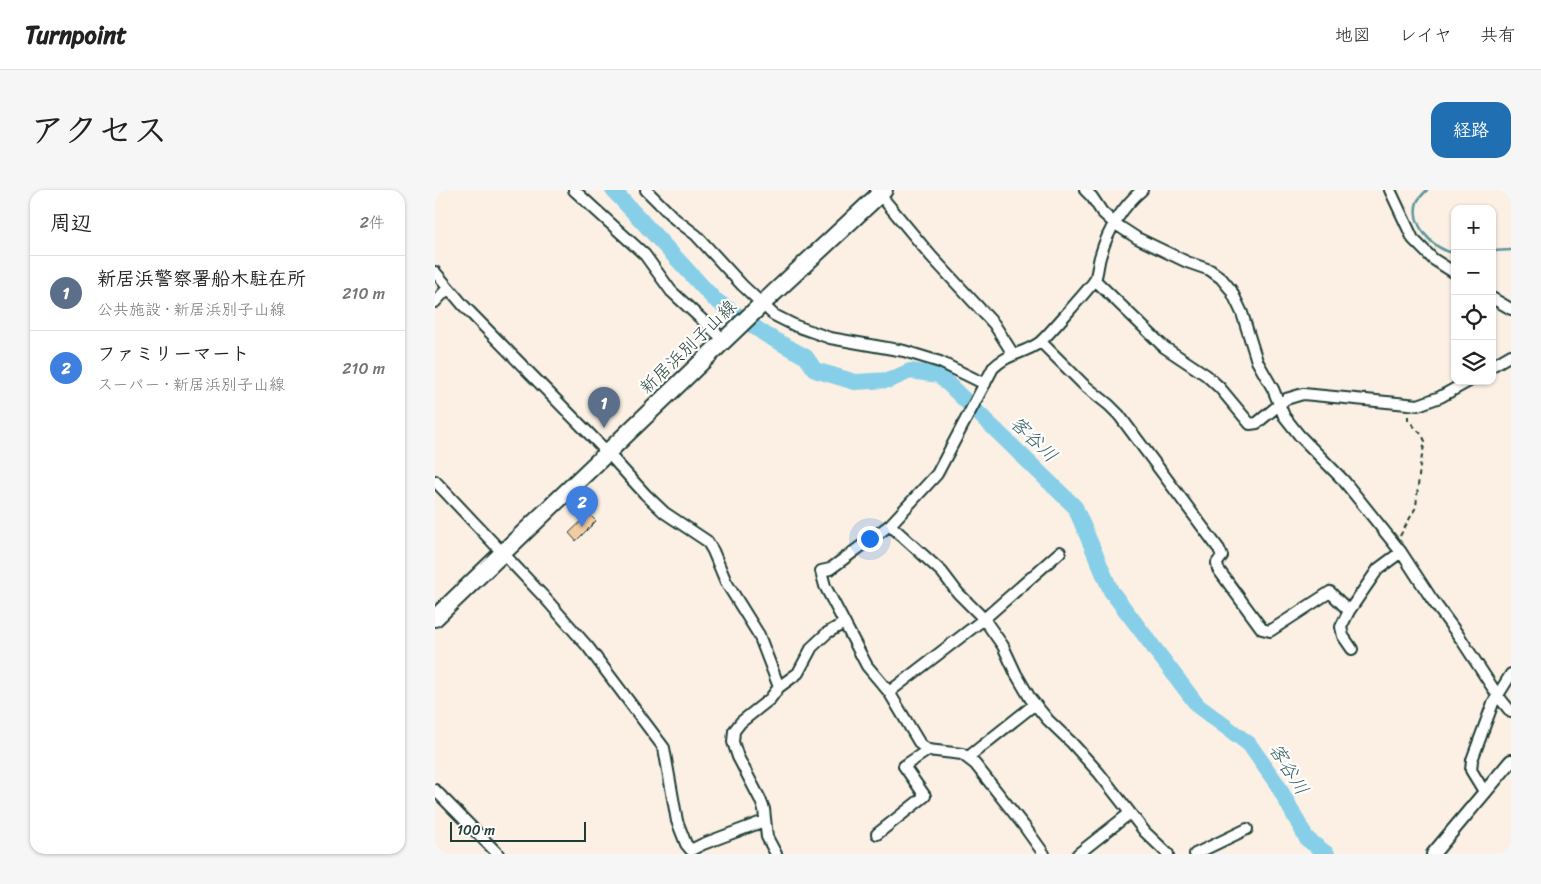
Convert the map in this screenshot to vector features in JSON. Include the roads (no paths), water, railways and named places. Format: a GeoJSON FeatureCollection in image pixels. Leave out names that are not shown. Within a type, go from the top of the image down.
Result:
{"type":"FeatureCollection","features":[{"type":"Feature","properties":{"kind":"main road","name":"新居浜別子山線"},"geometry":{"type":"LineString","coordinates":[[435,618],[880,191]]}},
{"type":"Feature","properties":{"kind":"street"},"geometry":{"type":"LineString","coordinates":[[574,190],[645,255],[671,291],[726,339]]}},
{"type":"Feature","properties":{"kind":"street"},"geometry":{"type":"LineString","coordinates":[[646,190],[675,219],[696,235],[742,285],[759,307],[796,326],[830,338],[904,351],[940,362],[984,386]]}},
{"type":"Feature","properties":{"kind":"street"},"geometry":{"type":"LineString","coordinates":[[1085,190],[1102,212],[1114,223],[1137,238],[1187,262],[1211,270],[1231,290],[1242,313],[1257,361],[1273,389],[1284,416],[1299,435],[1344,481],[1398,548],[1498,696],[1511,712]]}},
{"type":"Feature","properties":{"kind":"street"},"geometry":{"type":"LineString","coordinates":[[1044,854],[975,764],[962,754],[928,750],[920,744],[889,692],[867,666],[825,586],[821,572],[829,569],[891,525],[937,474],[993,368],[1002,359],[1029,350],[1041,342],[1095,280],[1101,253],[1114,223],[1142,190]]}},
{"type":"Feature","properties":{"kind":"street"},"geometry":{"type":"LineString","coordinates":[[1390,190],[1413,239],[1433,259],[1451,270]]}},
{"type":"Feature","properties":{"kind":"street"},"geometry":{"type":"LineString","coordinates":[[880,191],[931,256],[994,324],[1013,354]]}},
{"type":"Feature","properties":{"kind":"street"},"geometry":{"type":"LineString","coordinates":[[435,272],[448,288],[607,452],[645,494],[665,513],[707,541],[726,582],[759,635],[779,687]]}},
{"type":"Feature","properties":{"kind":"street"},"geometry":{"type":"LineString","coordinates":[[1095,280],[1164,347],[1207,375],[1250,424],[1257,422],[1286,399],[1303,394],[1418,405],[1440,397],[1462,385]]}},
{"type":"Feature","properties":{"kind":"street"},"geometry":{"type":"LineString","coordinates":[[435,302],[448,288]]}},
{"type":"Feature","properties":{"kind":"street"},"geometry":{"type":"LineString","coordinates":[[1496,301],[1511,310]]}},
{"type":"Feature","properties":{"kind":"street"},"geometry":{"type":"LineString","coordinates":[[1041,342],[1084,385],[1119,415],[1219,549],[1222,556],[1217,563],[1218,569],[1262,629],[1269,631],[1330,592],[1349,611]]}},
{"type":"Feature","properties":{"kind":"street"},"geometry":{"type":"LineString","coordinates":[[1496,364],[1511,355]]}},
{"type":"Feature","properties":{"kind":"street"},"geometry":{"type":"LineString","coordinates":[[435,481],[545,598],[588,648],[664,748],[677,821],[686,844],[691,850],[765,822]]}},
{"type":"Feature","properties":{"kind":"street"},"geometry":{"type":"LineString","coordinates":[[891,525],[942,572],[958,593],[984,619],[1003,646],[1015,674],[1035,704],[1099,773],[1145,832],[1168,854]]}},
{"type":"Feature","properties":{"kind":"street"},"geometry":{"type":"LineString","coordinates":[[1352,649],[1343,636],[1341,627],[1349,611],[1378,569],[1398,548]]}},
{"type":"Feature","properties":{"kind":"street"},"geometry":{"type":"LineString","coordinates":[[889,692],[984,619],[1060,552]]}},
{"type":"Feature","properties":{"kind":"street"},"geometry":{"type":"LineString","coordinates":[[776,854],[767,836],[764,809],[738,757],[733,742],[734,731],[741,722],[770,699],[779,687],[798,674],[812,647],[827,633],[844,623]]}},
{"type":"Feature","properties":{"kind":"street"},"geometry":{"type":"LineString","coordinates":[[1485,793],[1471,770],[1472,760],[1493,703],[1511,674]]}},
{"type":"Feature","properties":{"kind":"street"},"geometry":{"type":"LineString","coordinates":[[967,758],[1035,704]]}},
{"type":"Feature","properties":{"kind":"street"},"geometry":{"type":"LineString","coordinates":[[877,834],[925,796],[904,766],[928,750]]}},
{"type":"Feature","properties":{"kind":"street"},"geometry":{"type":"LineString","coordinates":[[1433,854],[1511,761]]}},
{"type":"Feature","properties":{"kind":"street"},"geometry":{"type":"LineString","coordinates":[[435,790],[497,854]]}},
{"type":"Feature","properties":{"kind":"street"},"geometry":{"type":"LineString","coordinates":[[1078,854],[1130,813]]}},
{"type":"Feature","properties":{"kind":"street"},"geometry":{"type":"LineString","coordinates":[[1195,854],[1247,829]]}},
{"type":"Feature","properties":{"kind":"waterway","name":"客谷川"},"geometry":{"type":"LineString","coordinates":[[613,190],[714,299],[766,335],[806,357],[815,370],[855,382],[890,380],[910,371],[939,375],[1075,507],[1111,591],[1198,706],[1249,744],[1277,784],[1307,839],[1327,854]]}},
{"type":"Feature","properties":{"kind":"waterway"},"geometry":{"type":"LineString","coordinates":[[1427,190],[1417,202],[1417,219],[1420,227],[1431,241],[1451,252]]}},
{"type":"Feature","properties":{"kind":"waterway"},"geometry":{"type":"LineString","coordinates":[[1496,251],[1511,250]]}},
{"type":"Feature","properties":{"kind":"place","name":"新居浜警察署船木駐在所"},"geometry":{"type":"Point","coordinates":[604,428]}},
{"type":"Feature","properties":{"kind":"place","name":"ファミリーマート"},"geometry":{"type":"Point","coordinates":[582,527]}}]}
